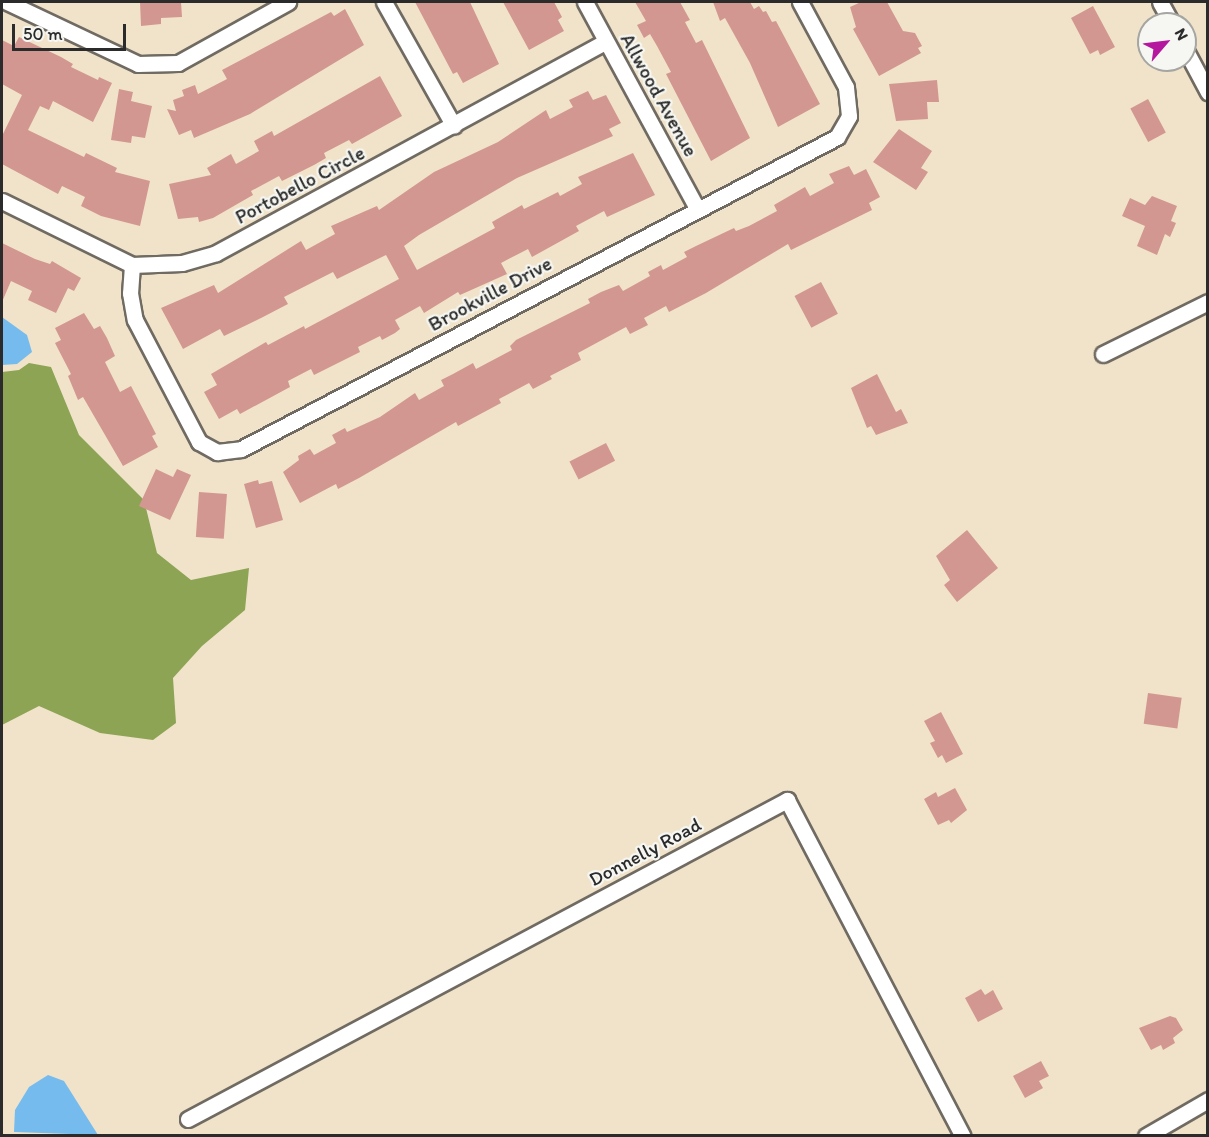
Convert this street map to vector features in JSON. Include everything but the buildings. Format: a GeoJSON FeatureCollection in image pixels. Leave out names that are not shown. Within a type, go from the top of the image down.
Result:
{"type":"FeatureCollection","features":[{"type":"Feature","properties":{"kind":"street"},"geometry":{"type":"LineString","coordinates":[[7,2],[138,64],[178,63],[288,2]]}},
{"type":"Feature","properties":{"kind":"street"},"geometry":{"type":"LineString","coordinates":[[384,2],[454,126]]}},
{"type":"Feature","properties":{"kind":"street","name":"Allwood Avenue"},"geometry":{"type":"LineString","coordinates":[[585,2],[697,208]]}},
{"type":"Feature","properties":{"kind":"street","name":"Brookville Drive"},"geometry":{"type":"LineString","coordinates":[[132,265],[130,292],[135,320],[199,442],[217,452],[241,449],[697,208],[837,137],[849,116],[846,87],[800,2]]}},
{"type":"Feature","properties":{"kind":"street","name":"Portobello Circle"},"geometry":{"type":"LineString","coordinates":[[2,201],[132,265],[182,263],[216,253],[454,126],[605,42]]}},
{"type":"Feature","properties":{"kind":"street"},"geometry":{"type":"LineString","coordinates":[[1197,71],[1208,92]]}},
{"type":"Feature","properties":{"kind":"street"},"geometry":{"type":"LineString","coordinates":[[1103,354],[1208,302]]}},
{"type":"Feature","properties":{"kind":"street","name":"Donnelly Road"},"geometry":{"type":"LineString","coordinates":[[188,1119],[787,800],[963,1136]]}},
{"type":"Feature","properties":{"kind":"street"},"geometry":{"type":"LineString","coordinates":[[1146,1136],[1208,1101]]}},
{"type":"Feature","properties":{"kind":"green space"},"geometry":{"type":"Polygon","coordinates":[[[29,363],[51,367],[79,435],[144,500],[157,553],[191,580],[249,568],[245,610],[202,646],[173,678],[176,723],[153,740],[100,733],[39,706],[2,725],[2,372],[19,370],[29,363]]]}},
{"type":"Feature","properties":{"kind":"water"},"geometry":{"type":"Polygon","coordinates":[[[2,317],[27,335],[32,352],[17,364],[2,365],[2,317]]]}},
{"type":"Feature","properties":{"kind":"water"},"geometry":{"type":"Polygon","coordinates":[[[48,1075],[64,1081],[98,1135],[14,1132],[15,1110],[29,1087],[48,1075]]]}}]}
